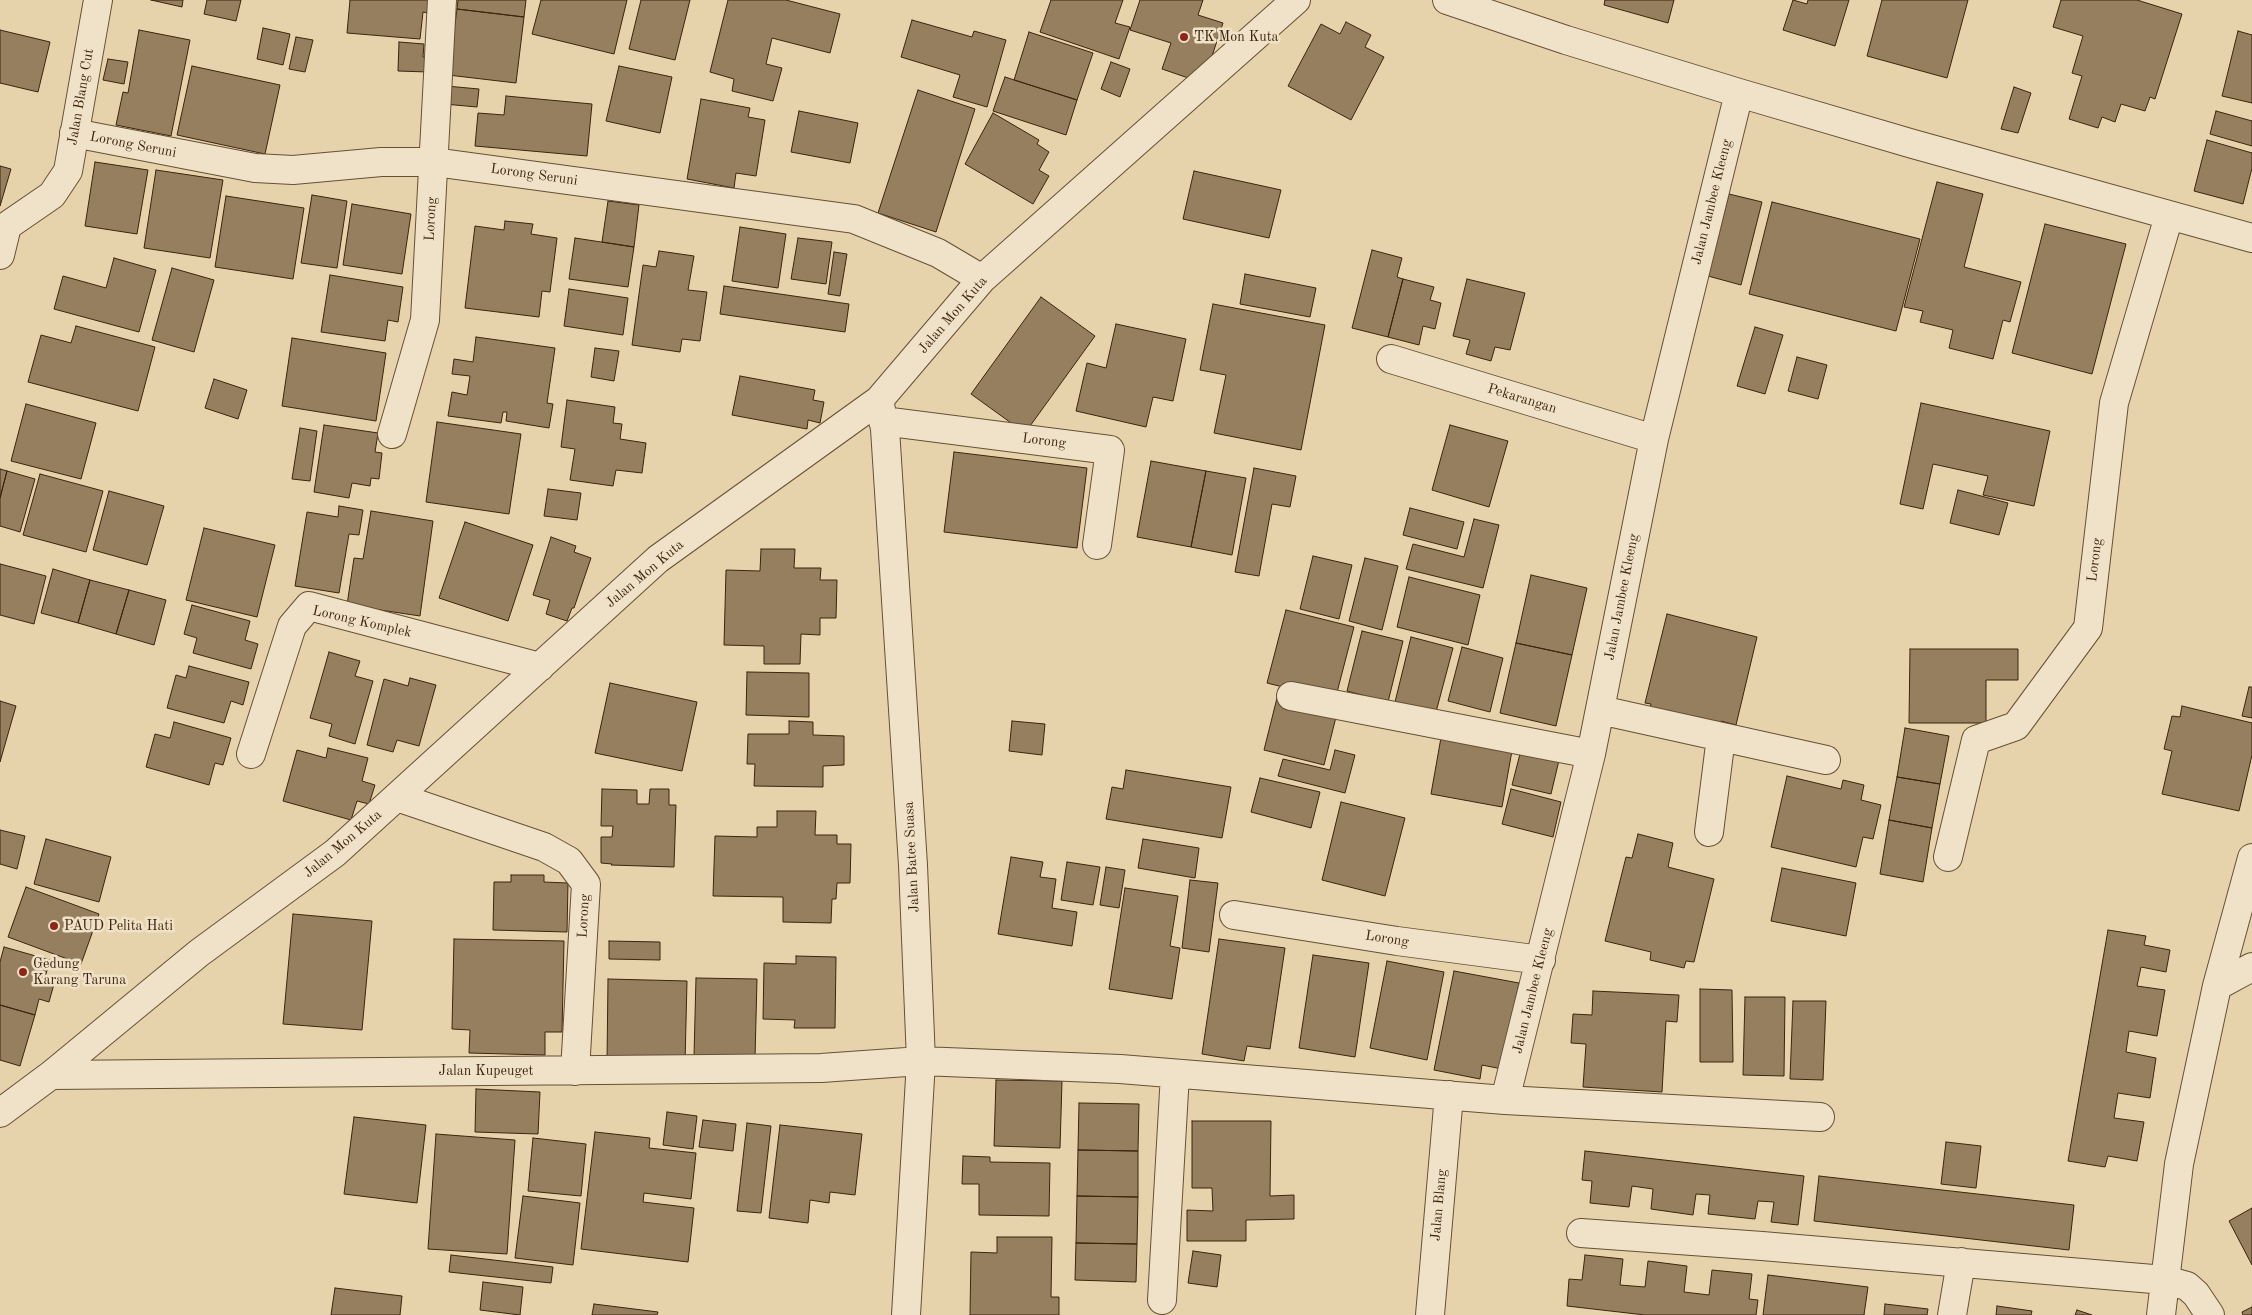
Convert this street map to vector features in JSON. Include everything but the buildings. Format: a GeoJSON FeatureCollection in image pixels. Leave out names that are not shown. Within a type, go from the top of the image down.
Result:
{"type":"FeatureCollection","features":[{"type":"Feature","properties":{"kind":"street","name":"Jalan Blang Cut"},"geometry":{"type":"LineString","coordinates":[[0,255],[3,225],[52,195],[68,171],[98,0]]}},
{"type":"Feature","properties":{"kind":"street","name":"Lorong"},"geometry":{"type":"LineString","coordinates":[[392,434],[425,320],[442,0]]}},
{"type":"Feature","properties":{"kind":"street","name":"Jalan Mon Kuta"},"geometry":{"type":"LineString","coordinates":[[0,1113],[52,1075],[199,953],[335,853],[658,559],[881,410],[982,279],[1296,0]]}},
{"type":"Feature","properties":{"kind":"street"},"geometry":{"type":"LineString","coordinates":[[1447,0],[1566,40],[1739,93],[2252,238]]}},
{"type":"Feature","properties":{"kind":"street","name":"Jalan Jambee Kleeng"},"geometry":{"type":"LineString","coordinates":[[1505,1100],[1591,754],[1654,439],[1739,93]]}},
{"type":"Feature","properties":{"kind":"street","name":"Lorong Seruni"},"geometry":{"type":"LineString","coordinates":[[74,133],[255,168],[293,170],[381,162],[434,162],[854,219],[938,253],[982,279]]}},
{"type":"Feature","properties":{"kind":"street","name":"Lorong"},"geometry":{"type":"LineString","coordinates":[[1948,857],[1976,740],[2016,726],[2088,628],[2114,403],[2169,216]]}},
{"type":"Feature","properties":{"kind":"street","name":"Pekarangan"},"geometry":{"type":"LineString","coordinates":[[1391,359],[1654,439]]}},
{"type":"Feature","properties":{"kind":"street","name":"Lorong"},"geometry":{"type":"LineString","coordinates":[[881,410],[1110,450],[1098,545]]}},
{"type":"Feature","properties":{"kind":"street","name":"Jalan Batee Suasa"},"geometry":{"type":"LineString","coordinates":[[881,410],[913,865],[921,1060],[906,1315]]}},
{"type":"Feature","properties":{"kind":"street","name":"Lorong Komplek"},"geometry":{"type":"LineString","coordinates":[[251,754],[292,626],[309,606],[540,667]]}},
{"type":"Feature","properties":{"kind":"street"},"geometry":{"type":"LineString","coordinates":[[1291,696],[1591,754]]}},
{"type":"Feature","properties":{"kind":"street"},"geometry":{"type":"LineString","coordinates":[[1600,710],[1826,760]]}},
{"type":"Feature","properties":{"kind":"street"},"geometry":{"type":"LineString","coordinates":[[1709,832],[1721,737]]}},
{"type":"Feature","properties":{"kind":"street","name":"Lorong"},"geometry":{"type":"LineString","coordinates":[[398,797],[544,847],[569,861],[586,884],[575,1071]]}},
{"type":"Feature","properties":{"kind":"street"},"geometry":{"type":"LineString","coordinates":[[2161,1315],[2179,1164],[2216,986],[2252,858]]}},
{"type":"Feature","properties":{"kind":"street","name":"Lorong"},"geometry":{"type":"LineString","coordinates":[[1234,915],[1398,941],[1541,960]]}},
{"type":"Feature","properties":{"kind":"street"},"geometry":{"type":"LineString","coordinates":[[2216,986],[2252,967]]}},
{"type":"Feature","properties":{"kind":"street","name":"Jalan Kupeuget"},"geometry":{"type":"LineString","coordinates":[[52,1075],[822,1068],[921,1060],[1120,1069],[1505,1100],[1820,1117]]}},
{"type":"Feature","properties":{"kind":"street"},"geometry":{"type":"LineString","coordinates":[[1162,1300],[1175,1074]]}},
{"type":"Feature","properties":{"kind":"street","name":"Jalan Blang"},"geometry":{"type":"LineString","coordinates":[[1430,1315],[1449,1096]]}},
{"type":"Feature","properties":{"kind":"street"},"geometry":{"type":"LineString","coordinates":[[1580,1234],[1961,1262],[2165,1280],[2187,1286],[2196,1294],[2210,1315]]}},
{"type":"Feature","properties":{"kind":"street"},"geometry":{"type":"LineString","coordinates":[[1952,1315],[1961,1262]]}},
{"type":"Feature","properties":{"kind":"place","name":"TK Mon Kuta"},"geometry":{"type":"Point","coordinates":[1184,37]}},
{"type":"Feature","properties":{"kind":"place","name":"PAUD Pelita Hati"},"geometry":{"type":"Point","coordinates":[54,926]}},
{"type":"Feature","properties":{"kind":"place","name":"Gedung Karang Taruna"},"geometry":{"type":"Point","coordinates":[23,972]}}]}
